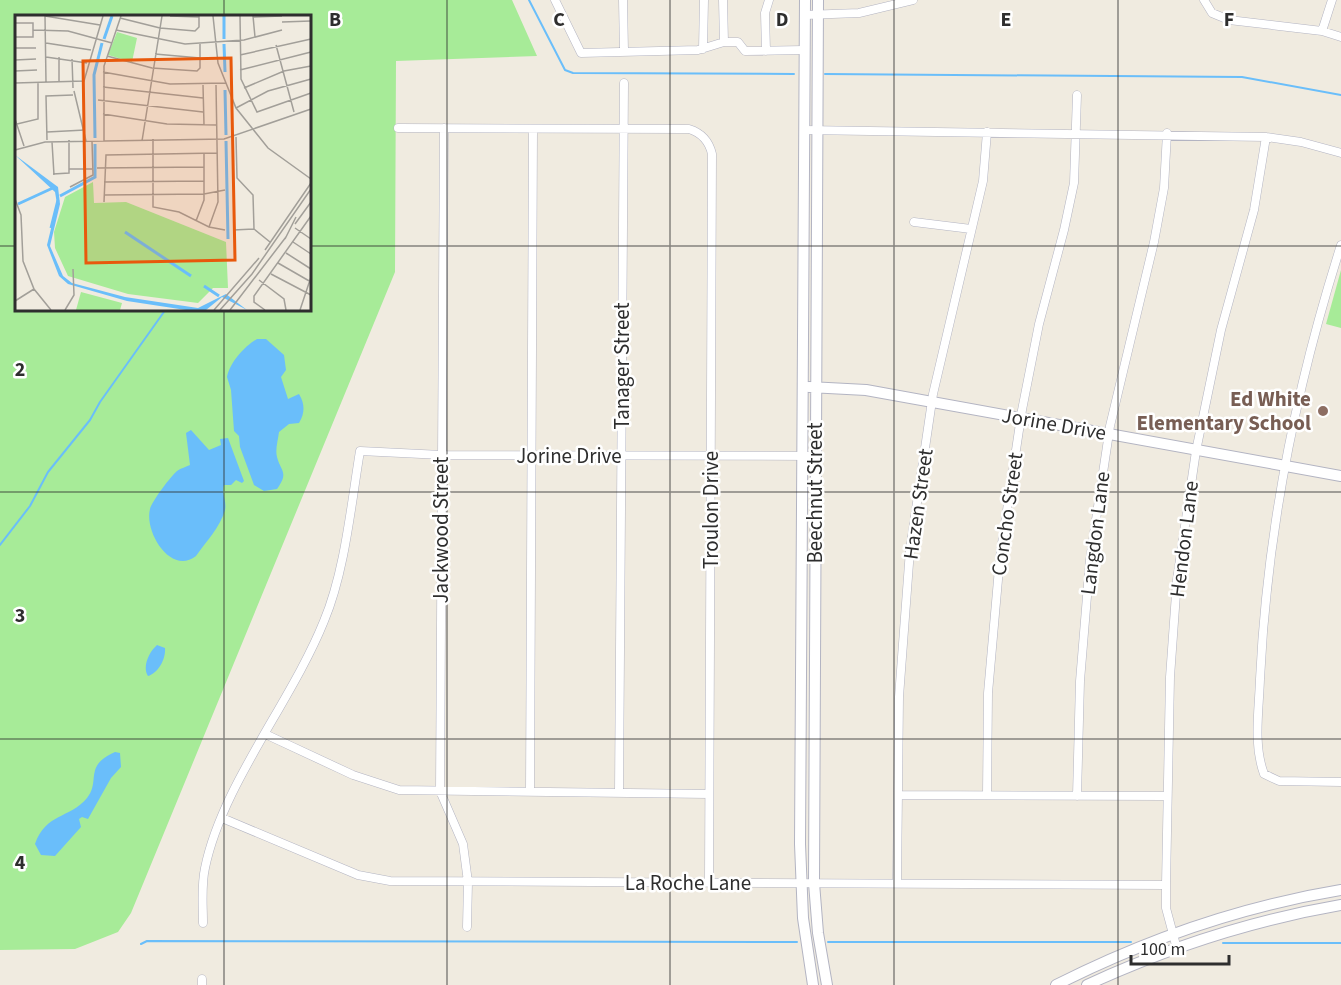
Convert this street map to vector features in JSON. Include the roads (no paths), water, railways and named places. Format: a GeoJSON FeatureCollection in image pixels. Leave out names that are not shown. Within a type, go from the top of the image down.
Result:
{"type":"FeatureCollection","features":[{"type":"Feature","properties":{"kind":"main road","name":"Beechnut Street"},"geometry":{"type":"LineString","coordinates":[[805,0],[801,456],[801,883],[813,985]]}},
{"type":"Feature","properties":{"kind":"main road","name":"Beechnut Street"},"geometry":{"type":"LineString","coordinates":[[818,0],[814,883],[818,933],[827,985]]}},
{"type":"Feature","properties":{"kind":"main road"},"geometry":{"type":"LineString","coordinates":[[803,258],[817,258]]}},
{"type":"Feature","properties":{"kind":"main road","name":"Jorine Drive"},"geometry":{"type":"LineString","coordinates":[[802,387],[866,390],[1341,476]]}},
{"type":"Feature","properties":{"kind":"main road"},"geometry":{"type":"LineString","coordinates":[[801,595],[814,595]]}},
{"type":"Feature","properties":{"kind":"main road"},"geometry":{"type":"LineString","coordinates":[[800,748],[814,748]]}},
{"type":"Feature","properties":{"kind":"main road"},"geometry":{"type":"LineString","coordinates":[[1056,985],[1111,958],[1173,934],[1308,895],[1341,890]]}},
{"type":"Feature","properties":{"kind":"main road"},"geometry":{"type":"LineString","coordinates":[[1308,895],[1311,910]]}},
{"type":"Feature","properties":{"kind":"main road"},"geometry":{"type":"LineString","coordinates":[[1087,985],[1177,949],[1311,910],[1341,905]]}},
{"type":"Feature","properties":{"kind":"street"},"geometry":{"type":"LineString","coordinates":[[555,0],[581,53],[703,49],[724,42],[738,42],[745,51],[804,50]]}},
{"type":"Feature","properties":{"kind":"street"},"geometry":{"type":"LineString","coordinates":[[623,0],[624,51]]}},
{"type":"Feature","properties":{"kind":"street"},"geometry":{"type":"LineString","coordinates":[[703,49],[704,0]]}},
{"type":"Feature","properties":{"kind":"street"},"geometry":{"type":"LineString","coordinates":[[723,0],[724,42]]}},
{"type":"Feature","properties":{"kind":"street"},"geometry":{"type":"LineString","coordinates":[[766,51],[765,13],[770,0]]}},
{"type":"Feature","properties":{"kind":"street"},"geometry":{"type":"LineString","coordinates":[[878,0],[878,10]]}},
{"type":"Feature","properties":{"kind":"street"},"geometry":{"type":"LineString","coordinates":[[805,15],[878,10],[913,0]]}},
{"type":"Feature","properties":{"kind":"street"},"geometry":{"type":"LineString","coordinates":[[1204,0],[1212,13],[1229,20],[1322,31],[1341,37]]}},
{"type":"Feature","properties":{"kind":"street"},"geometry":{"type":"LineString","coordinates":[[1322,31],[1332,0]]}},
{"type":"Feature","properties":{"kind":"street","name":"Tanager Street"},"geometry":{"type":"LineString","coordinates":[[619,793],[624,83]]}},
{"type":"Feature","properties":{"kind":"street","name":"Concho Street"},"geometry":{"type":"LineString","coordinates":[[987,795],[988,693],[1000,556],[1021,418],[1039,324],[1069,207],[1077,133],[1077,95]]}},
{"type":"Feature","properties":{"kind":"street"},"geometry":{"type":"LineString","coordinates":[[398,128],[624,129]]}},
{"type":"Feature","properties":{"kind":"street","name":"Jackwood Street"},"geometry":{"type":"LineString","coordinates":[[444,128],[440,791],[462,841],[468,882],[467,927]]}},
{"type":"Feature","properties":{"kind":"street"},"geometry":{"type":"LineString","coordinates":[[530,792],[533,129]]}},
{"type":"Feature","properties":{"kind":"street","name":"Troulon Drive"},"geometry":{"type":"LineString","coordinates":[[624,129],[688,129],[705,139],[712,154],[709,882]]}},
{"type":"Feature","properties":{"kind":"street"},"geometry":{"type":"LineString","coordinates":[[804,130],[1266,137],[1301,142],[1341,153]]}},
{"type":"Feature","properties":{"kind":"street","name":"Hazen Street"},"geometry":{"type":"LineString","coordinates":[[897,883],[899,698],[910,550],[932,402],[983,181],[987,132]]}},
{"type":"Feature","properties":{"kind":"street","name":"Langdon Lane"},"geometry":{"type":"LineString","coordinates":[[1077,796],[1080,681],[1090,560],[1109,434],[1154,242],[1164,188],[1167,134]]}},
{"type":"Feature","properties":{"kind":"street","name":"Hendon Lane"},"geometry":{"type":"LineString","coordinates":[[1177,949],[1166,908],[1166,796],[1177,580],[1196,451],[1221,330],[1251,228],[1266,137]]}},
{"type":"Feature","properties":{"kind":"street"},"geometry":{"type":"LineString","coordinates":[[914,222],[971,229]]}},
{"type":"Feature","properties":{"kind":"street"},"geometry":{"type":"LineString","coordinates":[[1341,245],[1315,328],[1285,466],[1271,559],[1262,653],[1257,755],[1264,774],[1279,781],[1341,782]]}},
{"type":"Feature","properties":{"kind":"street","name":"Jorine Drive"},"geometry":{"type":"LineString","coordinates":[[265,734],[310,652],[325,619],[338,572],[360,451],[442,455],[815,456]]}},
{"type":"Feature","properties":{"kind":"street"},"geometry":{"type":"LineString","coordinates":[[203,923],[205,866],[222,818],[265,734],[353,776],[388,789],[710,794]]}},
{"type":"Feature","properties":{"kind":"street"},"geometry":{"type":"LineString","coordinates":[[898,795],[1166,796]]}},
{"type":"Feature","properties":{"kind":"street","name":"La Roche Lane"},"geometry":{"type":"LineString","coordinates":[[222,818],[372,879],[468,882],[1166,885]]}},
{"type":"Feature","properties":{"kind":"water"},"geometry":{"type":"Polygon","coordinates":[[[257,339],[266,339],[284,355],[286,370],[281,377],[288,399],[299,394],[304,409],[299,423],[289,424],[279,432],[276,454],[283,472],[283,479],[277,489],[264,491],[254,485],[240,447],[239,436],[234,431],[231,390],[227,377],[239,355],[257,339]]]}},
{"type":"Feature","properties":{"kind":"water"},"geometry":{"type":"Polygon","coordinates":[[[191,430],[209,450],[221,445],[220,439],[228,438],[244,481],[242,483],[236,480],[231,485],[224,485],[225,510],[223,516],[196,556],[187,561],[177,560],[161,549],[151,529],[149,518],[151,505],[174,474],[190,465],[186,433],[191,430]]]}},
{"type":"Feature","properties":{"kind":"water"},"geometry":{"type":"Polygon","coordinates":[[[157,645],[165,648],[164,657],[158,669],[148,676],[147,660],[157,645]]]}},
{"type":"Feature","properties":{"kind":"water"},"geometry":{"type":"Polygon","coordinates":[[[115,752],[120,753],[121,767],[111,778],[88,819],[82,817],[79,819],[81,827],[55,856],[41,855],[35,844],[45,827],[73,810],[87,798],[91,792],[94,774],[99,763],[115,752]]]}},
{"type":"Feature","properties":{"kind":"waterway"},"geometry":{"type":"LineString","coordinates":[[529,0],[565,70],[573,73],[794,74]]}},
{"type":"Feature","properties":{"kind":"waterway"},"geometry":{"type":"LineString","coordinates":[[825,74],[1242,77],[1341,95]]}},
{"type":"Feature","properties":{"kind":"waterway"},"geometry":{"type":"LineString","coordinates":[[0,545],[30,506],[48,472],[90,420],[100,402],[165,310]]}},
{"type":"Feature","properties":{"kind":"waterway"},"geometry":{"type":"LineString","coordinates":[[141,944],[147,941],[797,942]]}},
{"type":"Feature","properties":{"kind":"waterway"},"geometry":{"type":"LineString","coordinates":[[828,942],[1131,942]]}},
{"type":"Feature","properties":{"kind":"waterway"},"geometry":{"type":"LineString","coordinates":[[1223,943],[1341,943]]}},
{"type":"Feature","properties":{"kind":"place","name":"Ed White Elementary School"},"geometry":{"type":"Point","coordinates":[1323,411]}}]}
